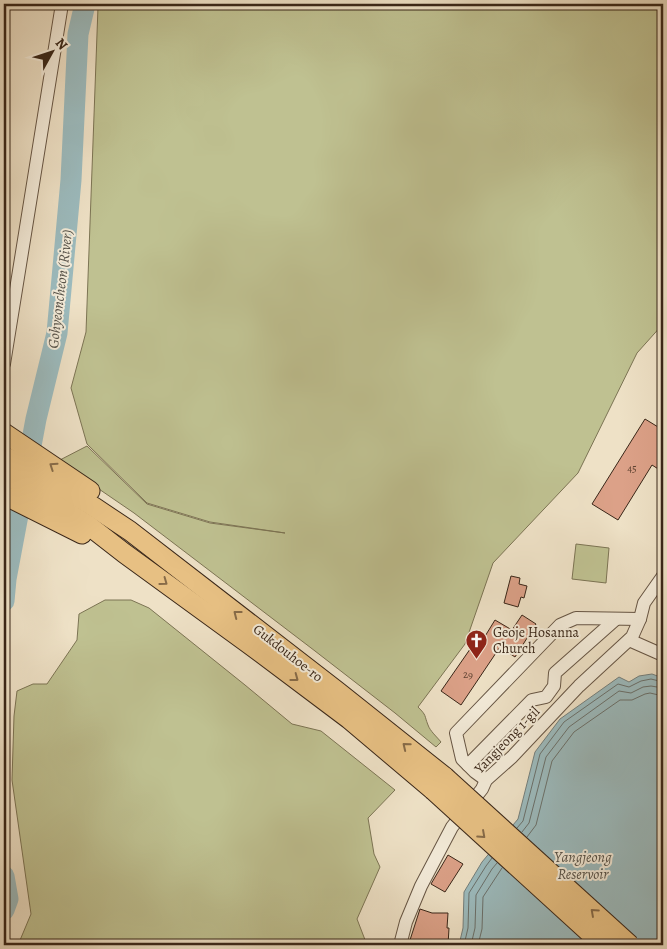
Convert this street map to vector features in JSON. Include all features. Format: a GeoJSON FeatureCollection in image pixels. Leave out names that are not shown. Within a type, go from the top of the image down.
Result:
{"type":"FeatureCollection","features":[{"type":"Feature","properties":{"kind":"highway"},"geometry":{"type":"LineString","coordinates":[[4,433],[90,491],[130,531]]}},
{"type":"Feature","properties":{"kind":"highway"},"geometry":{"type":"LineString","coordinates":[[4,456],[42,476],[130,531]]}},
{"type":"Feature","properties":{"kind":"highway"},"geometry":{"type":"LineString","coordinates":[[4,473],[88,525],[124,553]]}},
{"type":"Feature","properties":{"kind":"highway"},"geometry":{"type":"LineString","coordinates":[[4,495],[91,539],[124,553]]}},
{"type":"Feature","properties":{"kind":"highway","name":"Gukdouhoe-ro"},"geometry":{"type":"LineString","coordinates":[[130,531],[329,685],[439,784]]}},
{"type":"Feature","properties":{"kind":"highway","name":"Gukdouhoe-ro"},"geometry":{"type":"LineString","coordinates":[[124,553],[439,784]]}},
{"type":"Feature","properties":{"kind":"highway"},"geometry":{"type":"LineString","coordinates":[[439,784],[603,945]]}},
{"type":"Feature","properties":{"kind":"highway"},"geometry":{"type":"LineString","coordinates":[[439,784],[630,945]]}},
{"type":"Feature","properties":{"kind":"street"},"geometry":{"type":"LineString","coordinates":[[5,358],[62,4]]}},
{"type":"Feature","properties":{"kind":"street","name":"Yangjeong 1-gil"},"geometry":{"type":"LineString","coordinates":[[400,945],[406,922],[421,886],[452,827],[482,789],[486,780],[512,757],[579,686],[632,637],[640,619],[644,603],[663,576]]}},
{"type":"Feature","properties":{"kind":"street"},"geometry":{"type":"LineString","coordinates":[[486,780],[462,759],[456,733],[560,625],[576,618],[640,619]]}},
{"type":"Feature","properties":{"kind":"street"},"geometry":{"type":"LineString","coordinates":[[468,765],[532,700],[546,698],[554,686],[555,673],[616,619]]}},
{"type":"Feature","properties":{"kind":"street"},"geometry":{"type":"LineString","coordinates":[[629,640],[663,655]]}},
{"type":"Feature","properties":{"kind":"green space"},"geometry":{"type":"Polygon","coordinates":[[[101,4],[663,4],[663,324],[637,353],[578,473],[493,563],[465,644],[418,707],[424,714],[430,729],[441,742],[436,747],[315,651],[134,513],[58,461],[87,446],[147,504],[210,523],[285,533],[210,522],[147,503],[87,444],[71,388],[86,332],[98,7],[101,4]]]}},
{"type":"Feature","properties":{"kind":"green space"},"geometry":{"type":"Polygon","coordinates":[[[576,544],[609,548],[606,583],[572,579],[576,544]]]}},
{"type":"Feature","properties":{"kind":"green space"},"geometry":{"type":"Polygon","coordinates":[[[105,600],[131,600],[149,608],[292,724],[321,731],[395,790],[368,818],[374,854],[380,867],[357,919],[367,945],[18,945],[31,914],[12,780],[14,716],[17,691],[33,684],[47,684],[77,640],[79,614],[105,600]]]}},
{"type":"Feature","properties":{"kind":"water","name":"Yangjeong Reservoir"},"geometry":{"type":"Polygon","coordinates":[[[652,674],[663,678],[663,945],[459,945],[463,928],[464,892],[482,862],[518,819],[535,752],[560,719],[619,677],[629,682],[639,676],[652,674]]]}},
{"type":"Feature","properties":{"kind":"building"},"geometry":{"type":"Polygon","coordinates":[[[645,419],[663,430],[663,472],[652,465],[618,520],[592,504],[645,419]]]}},
{"type":"Feature","properties":{"kind":"building"},"geometry":{"type":"Polygon","coordinates":[[[511,576],[520,578],[519,584],[527,586],[524,598],[521,597],[518,607],[504,603],[511,576]]]}},
{"type":"Feature","properties":{"kind":"building"},"geometry":{"type":"Polygon","coordinates":[[[522,615],[536,624],[515,657],[500,647],[461,705],[441,691],[475,642],[479,646],[495,620],[512,630],[522,615]]]}},
{"type":"Feature","properties":{"kind":"building"},"geometry":{"type":"Polygon","coordinates":[[[448,855],[463,864],[445,892],[431,884],[448,855]]]}},
{"type":"Feature","properties":{"kind":"building"},"geometry":{"type":"Polygon","coordinates":[[[420,909],[432,913],[448,913],[448,945],[427,945],[410,940],[420,909]]]}},
{"type":"Feature","properties":{"kind":"waterway","name":"Gohyeoncheon (River)"},"geometry":{"type":"LineString","coordinates":[[4,601],[6,579],[36,419],[57,333],[71,180],[78,34],[85,4]]}},
{"type":"Feature","properties":{"kind":"waterway","name":"Gohyeoncheon (River)"},"geometry":{"type":"LineString","coordinates":[[4,876],[8,899],[4,910]]}},
{"type":"Feature","properties":{"kind":"place","name":"Geoje Hosanna Church"},"geometry":{"type":"Point","coordinates":[477,659]}}]}
